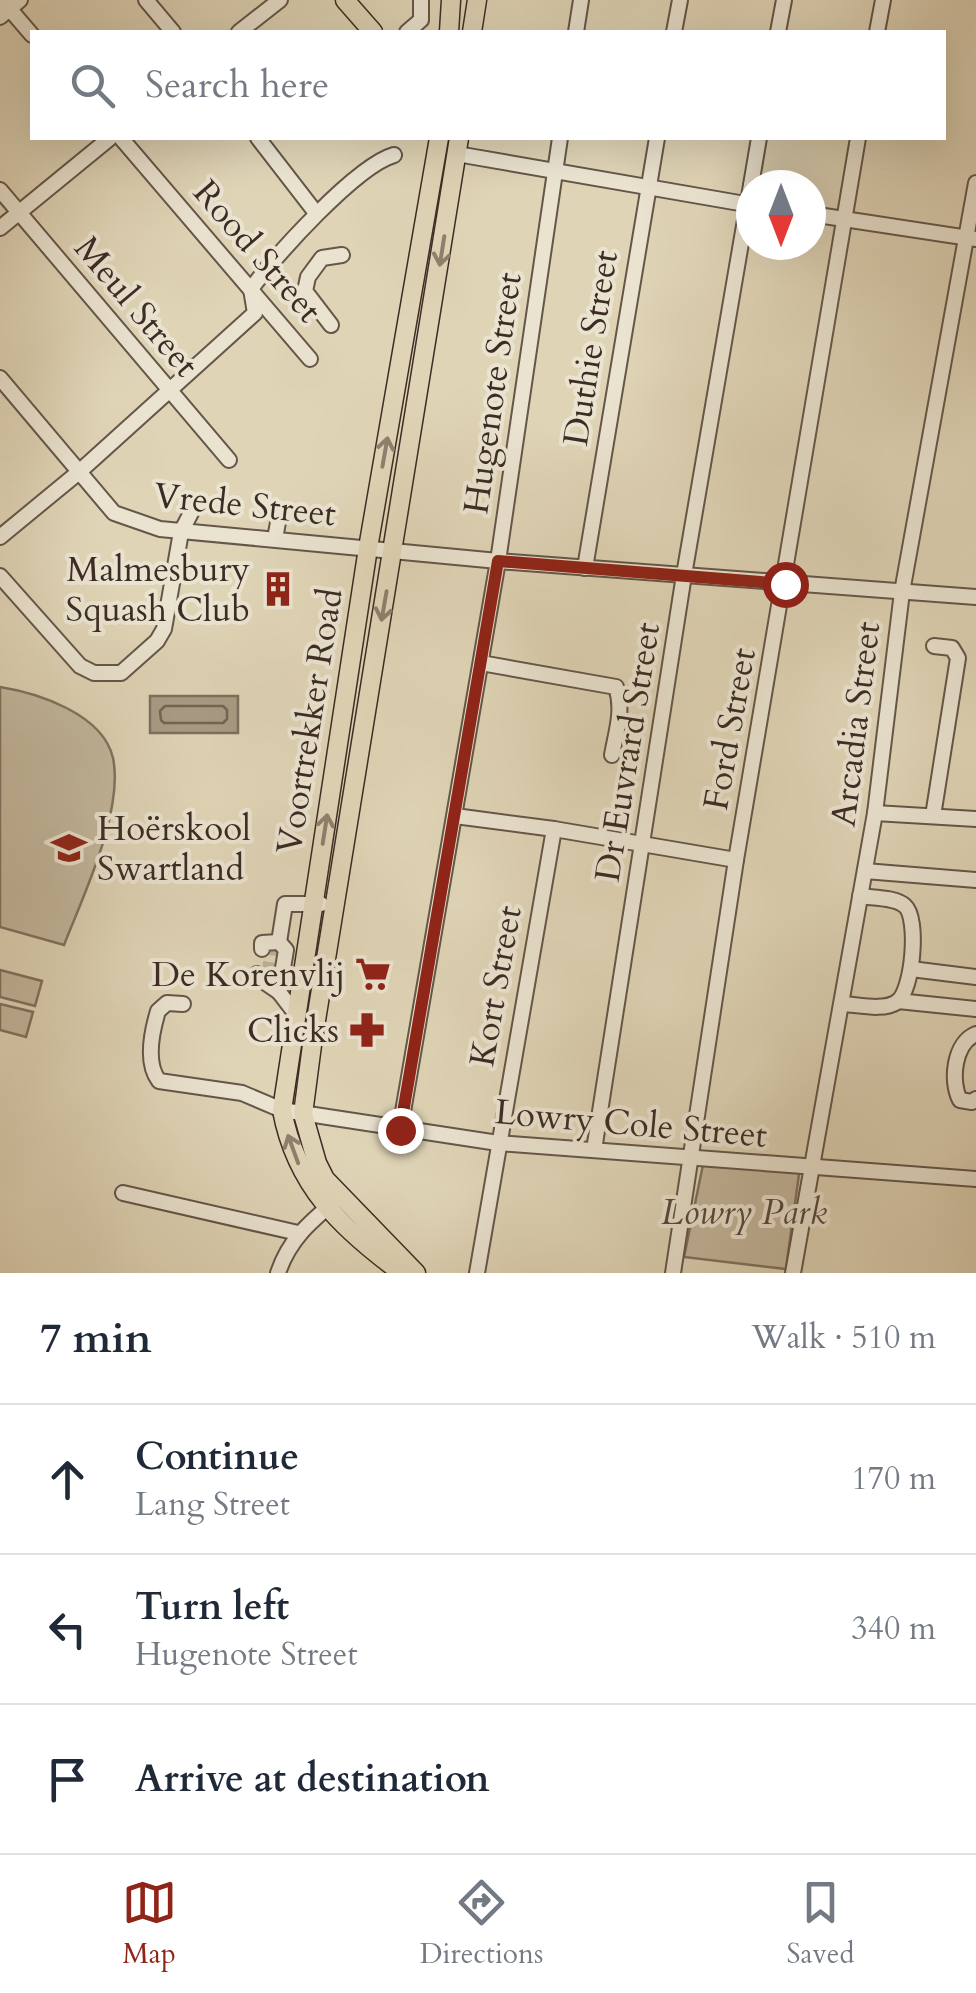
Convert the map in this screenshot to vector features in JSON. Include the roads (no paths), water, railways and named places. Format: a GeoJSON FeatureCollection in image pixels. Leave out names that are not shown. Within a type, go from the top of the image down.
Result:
{"type":"FeatureCollection","features":[{"type":"Feature","properties":{"kind":"main road"},"geometry":{"type":"LineString","coordinates":[[346,0],[370,30]]}},
{"type":"Feature","properties":{"kind":"main road"},"geometry":{"type":"LineString","coordinates":[[449,30],[451,0]]}},
{"type":"Feature","properties":{"kind":"main road"},"geometry":{"type":"LineString","coordinates":[[472,30],[477,0]]}},
{"type":"Feature","properties":{"kind":"main road","name":"Voortrekker Road"},"geometry":{"type":"LineString","coordinates":[[402,1273],[334,1202],[317,1164],[303,1114],[323,904],[368,548],[439,140]]}},
{"type":"Feature","properties":{"kind":"main road","name":"Voortrekker Road"},"geometry":{"type":"LineString","coordinates":[[416,1273],[304,1177],[291,1148],[282,1110],[295,1013],[323,904],[393,552],[458,146]]}},
{"type":"Feature","properties":{"kind":"street"},"geometry":{"type":"LineString","coordinates":[[146,0],[172,30]]}},
{"type":"Feature","properties":{"kind":"street"},"geometry":{"type":"LineString","coordinates":[[242,30],[280,0]]}},
{"type":"Feature","properties":{"kind":"street"},"geometry":{"type":"LineString","coordinates":[[409,30],[421,20],[421,0]]}},
{"type":"Feature","properties":{"kind":"street"},"geometry":{"type":"LineString","coordinates":[[576,30],[581,0]]}},
{"type":"Feature","properties":{"kind":"street"},"geometry":{"type":"LineString","coordinates":[[674,30],[680,0]]}},
{"type":"Feature","properties":{"kind":"street"},"geometry":{"type":"LineString","coordinates":[[778,30],[784,0]]}},
{"type":"Feature","properties":{"kind":"street"},"geometry":{"type":"LineString","coordinates":[[877,30],[883,0]]}},
{"type":"Feature","properties":{"kind":"street"},"geometry":{"type":"LineString","coordinates":[[8,6],[30,33]]}},
{"type":"Feature","properties":{"kind":"street"},"geometry":{"type":"LineString","coordinates":[[0,228],[108,140]]}},
{"type":"Feature","properties":{"kind":"street","name":"Rood Street"},"geometry":{"type":"LineString","coordinates":[[123,140],[310,359]]}},
{"type":"Feature","properties":{"kind":"street"},"geometry":{"type":"LineString","coordinates":[[260,140],[316,213]]}},
{"type":"Feature","properties":{"kind":"street","name":"Hugenote Street"},"geometry":{"type":"LineString","coordinates":[[400,1130],[498,561],[560,140]]}},
{"type":"Feature","properties":{"kind":"street","name":"Duthie Street"},"geometry":{"type":"LineString","coordinates":[[585,568],[657,140]]}},
{"type":"Feature","properties":{"kind":"street","name":"Dr Euvrard Street"},"geometry":{"type":"LineString","coordinates":[[754,170],[760,140]]}},
{"type":"Feature","properties":{"kind":"street","name":"Ford Street"},"geometry":{"type":"LineString","coordinates":[[673,1273],[736,860],[858,140]]}},
{"type":"Feature","properties":{"kind":"street"},"geometry":{"type":"LineString","coordinates":[[458,146],[554,171],[736,203]]}},
{"type":"Feature","properties":{"kind":"street"},"geometry":{"type":"LineString","coordinates":[[0,537],[255,313],[251,289],[316,213],[374,166],[394,156]]}},
{"type":"Feature","properties":{"kind":"street","name":"Arcadia Street"},"geometry":{"type":"LineString","coordinates":[[793,1273],[844,1004],[875,813],[902,592],[971,238],[976,182]]}},
{"type":"Feature","properties":{"kind":"street","name":"Meul Street"},"geometry":{"type":"LineString","coordinates":[[0,190],[229,460]]}},
{"type":"Feature","properties":{"kind":"street"},"geometry":{"type":"LineString","coordinates":[[826,216],[971,238]]}},
{"type":"Feature","properties":{"kind":"street"},"geometry":{"type":"LineString","coordinates":[[331,325],[305,291],[308,277],[322,258],[342,255]]}},
{"type":"Feature","properties":{"kind":"street","name":"Dr Euvrard Street"},"geometry":{"type":"LineString","coordinates":[[594,1150],[684,575],[739,260]]}},
{"type":"Feature","properties":{"kind":"street","name":"Vrede Street"},"geometry":{"type":"LineString","coordinates":[[0,378],[114,513],[132,522],[182,532],[393,552],[976,597]]}},
{"type":"Feature","properties":{"kind":"street"},"geometry":{"type":"LineString","coordinates":[[0,576],[80,666],[94,673],[121,672],[157,641],[164,629],[182,532],[193,509]]}},
{"type":"Feature","properties":{"kind":"street"},"geometry":{"type":"LineString","coordinates":[[274,539],[280,511]]}},
{"type":"Feature","properties":{"kind":"street"},"geometry":{"type":"LineString","coordinates":[[933,816],[958,658],[952,648],[934,646]]}},
{"type":"Feature","properties":{"kind":"street"},"geometry":{"type":"LineString","coordinates":[[481,664],[616,687],[620,715],[612,755]]}},
{"type":"Feature","properties":{"kind":"street"},"geometry":{"type":"LineString","coordinates":[[875,813],[976,819]]}},
{"type":"Feature","properties":{"kind":"street"},"geometry":{"type":"LineString","coordinates":[[455,816],[736,860]]}},
{"type":"Feature","properties":{"kind":"street","name":"Kort Street"},"geometry":{"type":"LineString","coordinates":[[477,1273],[554,829]]}},
{"type":"Feature","properties":{"kind":"street"},"geometry":{"type":"LineString","coordinates":[[864,871],[976,880]]}},
{"type":"Feature","properties":{"kind":"street"},"geometry":{"type":"LineString","coordinates":[[844,1004],[890,1006],[898,1002],[904,996],[911,969],[909,910],[898,902],[860,896]]}},
{"type":"Feature","properties":{"kind":"street"},"geometry":{"type":"LineString","coordinates":[[295,1013],[268,982],[286,950],[271,946],[285,904],[323,904]]}},
{"type":"Feature","properties":{"kind":"street"},"geometry":{"type":"LineString","coordinates":[[911,969],[976,977]]}},
{"type":"Feature","properties":{"kind":"street"},"geometry":{"type":"LineString","coordinates":[[898,1002],[976,1010]]}},
{"type":"Feature","properties":{"kind":"street","name":"Lowry Cole Street"},"geometry":{"type":"LineString","coordinates":[[183,1004],[167,1003],[158,1011],[150,1060],[154,1077],[159,1081],[242,1093],[282,1110],[498,1144],[976,1179]]}},
{"type":"Feature","properties":{"kind":"street"},"geometry":{"type":"LineString","coordinates":[[976,1034],[969,1036],[960,1050],[955,1074],[955,1090],[960,1100],[976,1099]]}},
{"type":"Feature","properties":{"kind":"street"},"geometry":{"type":"LineString","coordinates":[[124,1194],[298,1233]]}},
{"type":"Feature","properties":{"kind":"street"},"geometry":{"type":"LineString","coordinates":[[278,1273],[298,1233],[334,1202]]}},
{"type":"Feature","properties":{"kind":"water"},"geometry":{"type":"Polygon","coordinates":[[[150,696],[238,696],[238,733],[150,733],[150,696]]]}},
{"type":"Feature","properties":{"kind":"tunnel"},"geometry":{"type":"LineString","coordinates":[[268,976],[272,950]]}},
{"type":"Feature","properties":{"kind":"place","name":"Malmesbury Squash Club"},"geometry":{"type":"Point","coordinates":[278,589]}},
{"type":"Feature","properties":{"kind":"place","name":"Hoërskool Swartland"},"geometry":{"type":"Point","coordinates":[69,848]}},
{"type":"Feature","properties":{"kind":"place","name":"De Korenvlij"},"geometry":{"type":"Point","coordinates":[373,974]}},
{"type":"Feature","properties":{"kind":"place","name":"Clicks"},"geometry":{"type":"Point","coordinates":[367,1030]}},
{"type":"Feature","properties":{"kind":"park label","name":"Lowry Park"},"geometry":{"type":"Point","coordinates":[744,1212]}}]}
